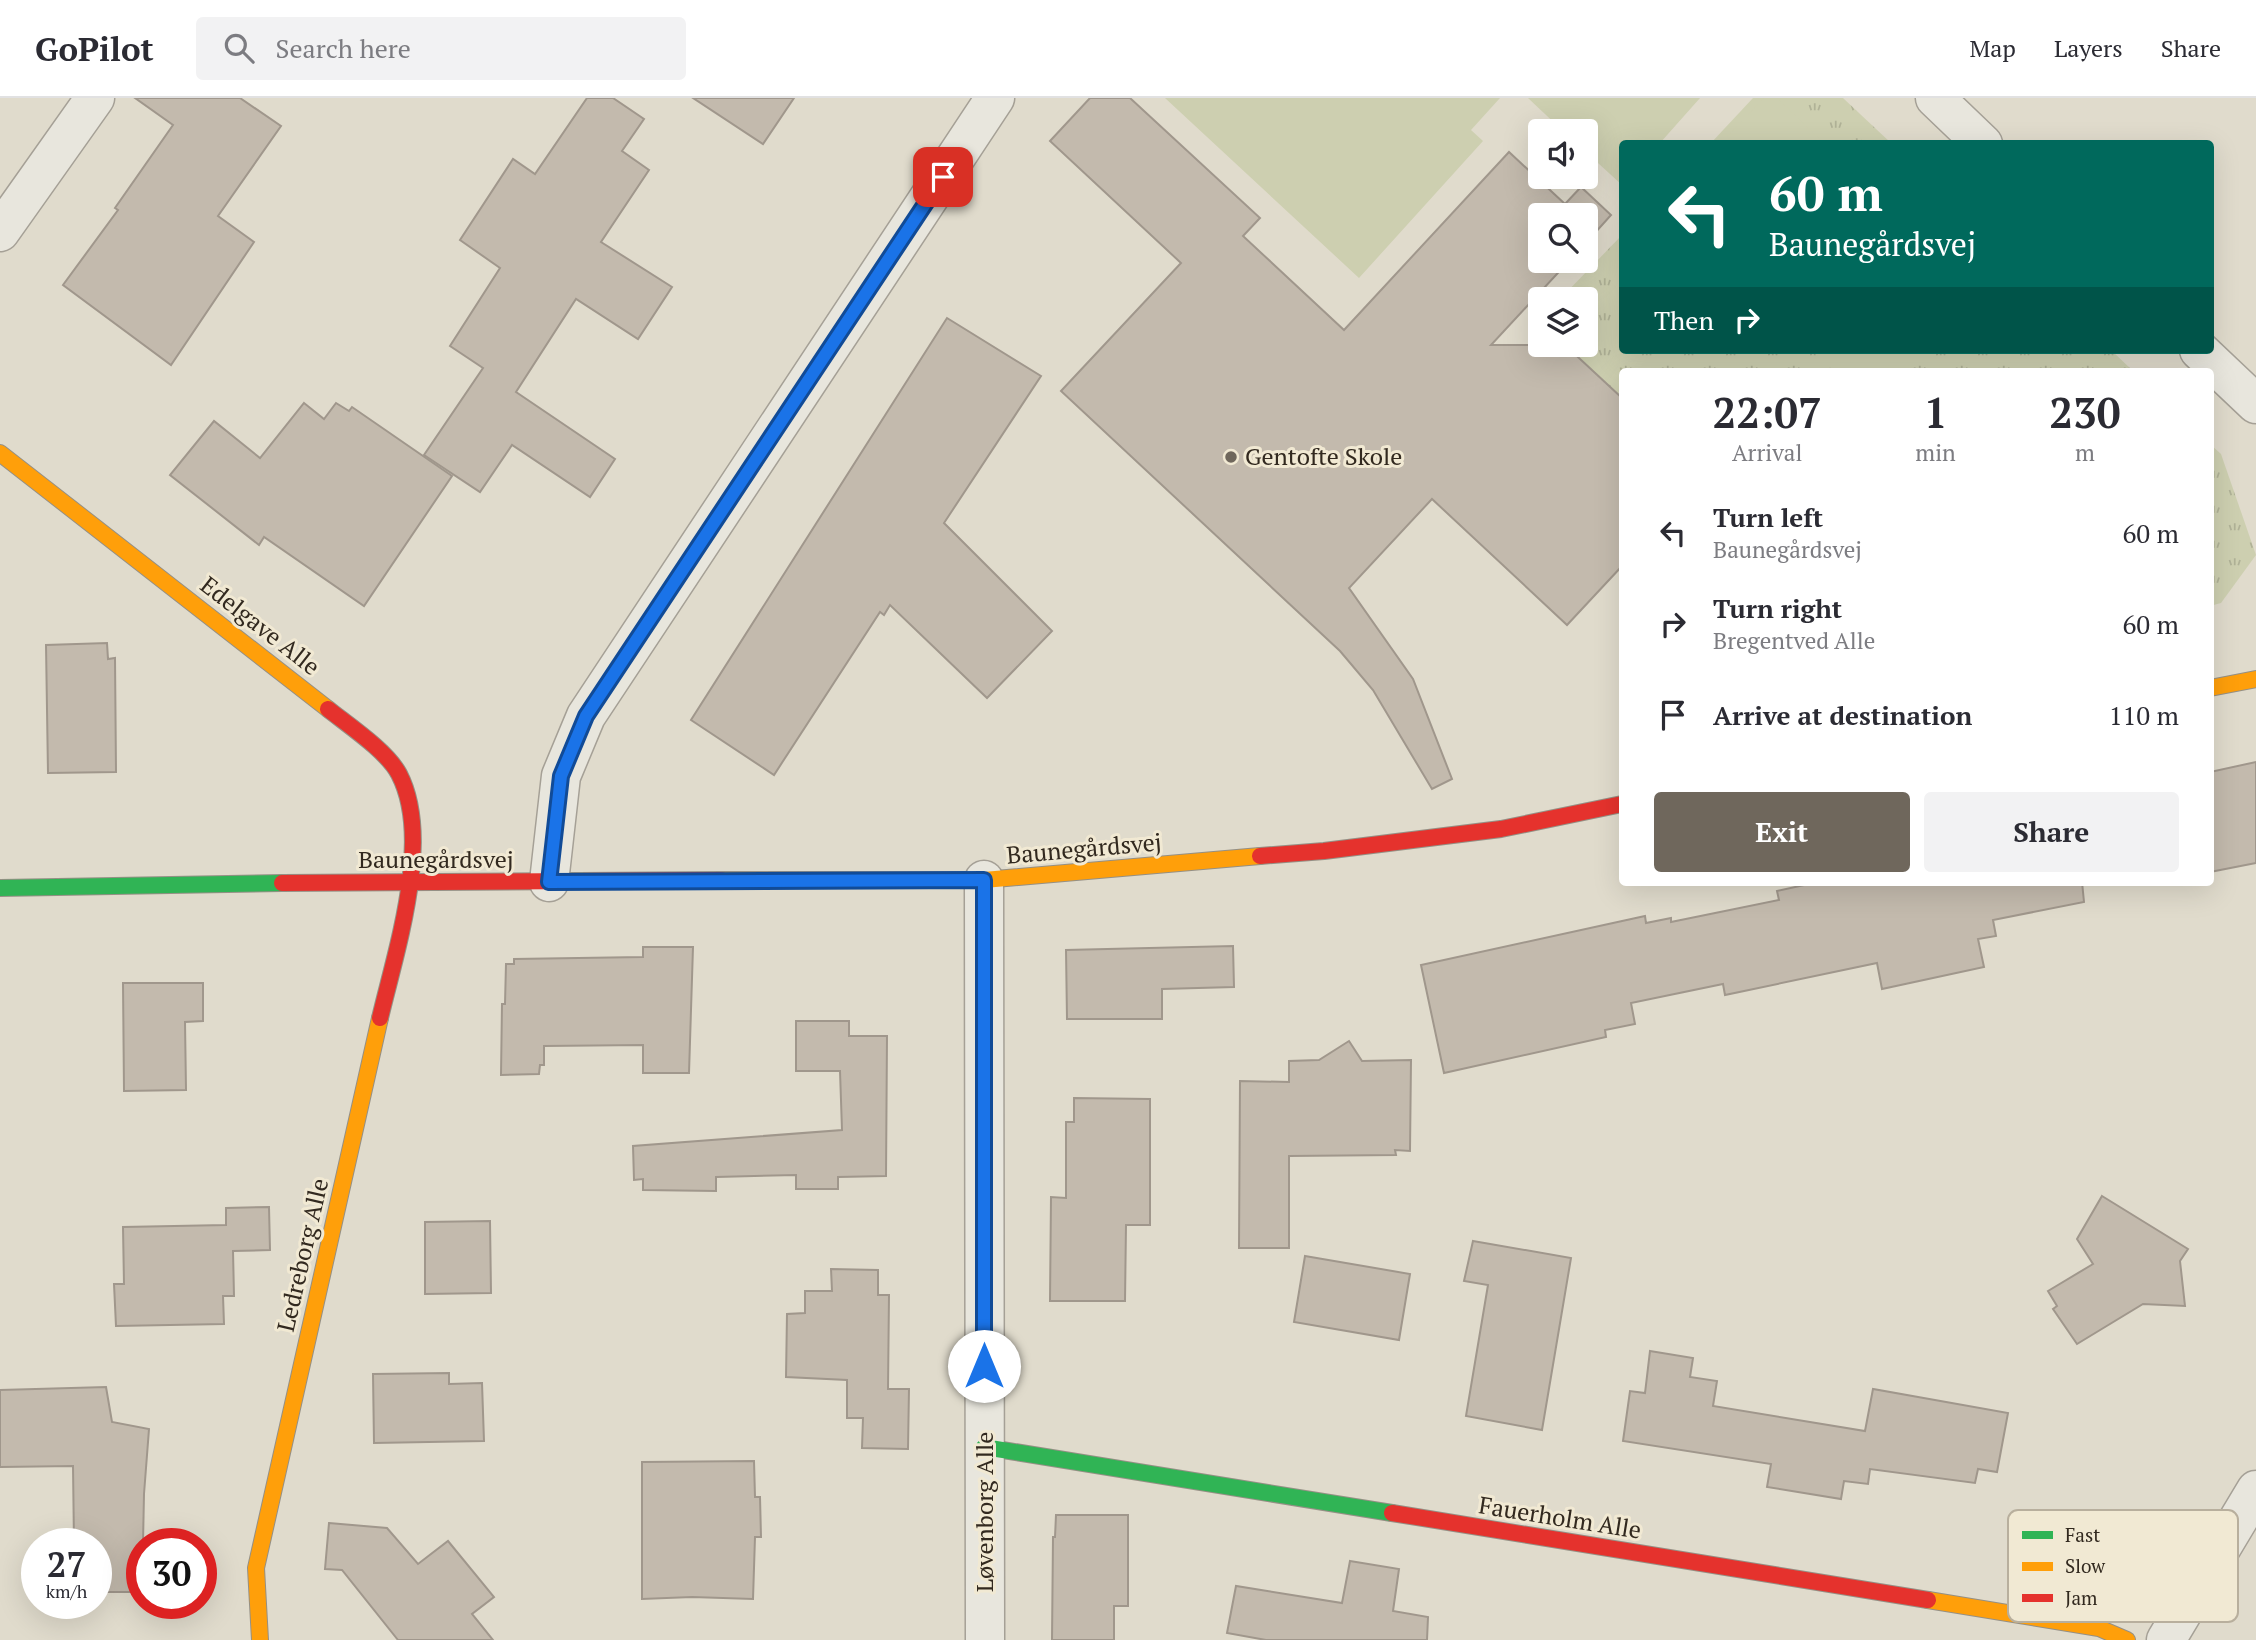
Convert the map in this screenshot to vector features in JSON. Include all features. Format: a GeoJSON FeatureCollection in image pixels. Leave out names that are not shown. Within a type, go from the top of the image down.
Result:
{"type":"FeatureCollection","features":[{"type":"Feature","properties":{"kind":"street"},"geometry":{"type":"LineString","coordinates":[[0,232],[95,98]]}},
{"type":"Feature","properties":{"kind":"street"},"geometry":{"type":"LineString","coordinates":[[549,882],[561,776],[586,716],[995,98]]}},
{"type":"Feature","properties":{"kind":"street"},"geometry":{"type":"LineString","coordinates":[[1935,98],[1979,140]]}},
{"type":"Feature","properties":{"kind":"street"},"geometry":{"type":"LineString","coordinates":[[2203,354],[2256,404]]}},
{"type":"Feature","properties":{"kind":"street","name":"Edelgave Alle"},"geometry":{"type":"LineString","coordinates":[[0,453],[374,745],[399,773],[412,815],[411,881]]}},
{"type":"Feature","properties":{"kind":"street"},"geometry":{"type":"LineString","coordinates":[[2214,687],[2256,678]]}},
{"type":"Feature","properties":{"kind":"street","name":"Baunegårdsvej"},"geometry":{"type":"LineString","coordinates":[[0,888],[411,881],[984,880],[1324,851],[1501,828],[1619,805]]}},
{"type":"Feature","properties":{"kind":"street","name":"Løvenborg Alle"},"geometry":{"type":"LineString","coordinates":[[984,880],[985,1640]]}},
{"type":"Feature","properties":{"kind":"street","name":"Ledreborg Alle"},"geometry":{"type":"LineString","coordinates":[[260,1640],[256,1568],[411,881]]}},
{"type":"Feature","properties":{"kind":"street","name":"Fauerholm Alle"},"geometry":{"type":"LineString","coordinates":[[985,1447],[2008,1613]]}},
{"type":"Feature","properties":{"kind":"street"},"geometry":{"type":"LineString","coordinates":[[2238,1520],[2256,1490]]}},
{"type":"Feature","properties":{"kind":"street","name":"Fauerholm Alle"},"geometry":{"type":"LineString","coordinates":[[2062,1622],[2099,1628],[2127,1640]]}},
{"type":"Feature","properties":{"kind":"street"},"geometry":{"type":"LineString","coordinates":[[2166,1640],[2177,1622]]}},
{"type":"Feature","properties":{"kind":"green space"},"geometry":{"type":"Polygon","coordinates":[[[1165,98],[1500,98],[1471,130],[1483,141],[1359,278],[1165,98]]]}},
{"type":"Feature","properties":{"kind":"green space"},"geometry":{"type":"Polygon","coordinates":[[[1528,98],[1700,98],[1663,140],[1619,140],[1619,182],[1598,163],[1598,119],[1550,119],[1528,98]]]}},
{"type":"Feature","properties":{"kind":"green space"},"geometry":{"type":"Polygon","coordinates":[[[1753,98],[1843,98],[1888,140],[1714,140],[1753,98]]]}},
{"type":"Feature","properties":{"kind":"green space"},"geometry":{"type":"Polygon","coordinates":[[[1764,98],[1777,98],[1821,140],[1724,140],[1764,98]]]}},
{"type":"Feature","properties":{"kind":"green space"},"geometry":{"type":"Polygon","coordinates":[[[1619,238],[1619,354],[2115,354],[2130,368],[1619,368],[1619,395],[1578,357],[1598,357],[1598,287],[1572,287],[1585,273],[1598,273],[1598,260],[1619,238]]]}},
{"type":"Feature","properties":{"kind":"green space"},"geometry":{"type":"Polygon","coordinates":[[[1815,354],[1917,354],[1903,368],[1831,368],[1815,354]]]}},
{"type":"Feature","properties":{"kind":"green space"},"geometry":{"type":"Polygon","coordinates":[[[2214,448],[2221,454],[2256,555],[2221,603],[2214,605],[2214,448]]]}},
{"type":"Feature","properties":{"kind":"building"},"geometry":{"type":"Polygon","coordinates":[[[135,98],[240,98],[281,126],[218,216],[254,242],[171,365],[63,285],[118,210],[115,208],[173,125],[135,98]]]}},
{"type":"Feature","properties":{"kind":"building"},"geometry":{"type":"Polygon","coordinates":[[[587,98],[613,98],[644,119],[622,151],[649,170],[601,242],[672,287],[638,339],[576,299],[516,392],[615,459],[590,497],[512,445],[480,492],[424,455],[483,368],[450,346],[500,268],[460,240],[513,159],[535,174],[587,98]]]}},
{"type":"Feature","properties":{"kind":"building"},"geometry":{"type":"Polygon","coordinates":[[[693,98],[794,98],[763,144],[693,98]]]}},
{"type":"Feature","properties":{"kind":"building"},"geometry":{"type":"Polygon","coordinates":[[[1090,98],[1130,98],[1260,218],[1243,236],[1344,330],[1509,152],[1528,170],[1528,189],[1549,189],[1564,203],[1528,203],[1528,273],[1558,273],[1545,287],[1528,287],[1528,305],[1491,345],[1528,345],[1528,357],[1578,357],[1619,395],[1619,569],[1567,625],[1432,499],[1349,588],[1413,679],[1452,779],[1432,789],[1373,690],[1340,651],[1061,391],[1181,263],[1050,141],[1090,98]]]}},
{"type":"Feature","properties":{"kind":"building"},"geometry":{"type":"Polygon","coordinates":[[[1579,189],[1583,189],[1611,215],[1598,230],[1598,203],[1566,203],[1579,189]]]}},
{"type":"Feature","properties":{"kind":"building"},"geometry":{"type":"Polygon","coordinates":[[[947,318],[1041,376],[944,523],[1052,631],[987,698],[890,605],[884,615],[880,612],[774,775],[691,720],[947,318]]]}},
{"type":"Feature","properties":{"kind":"building"},"geometry":{"type":"Polygon","coordinates":[[[304,403],[324,419],[336,403],[349,411],[352,407],[452,476],[364,606],[264,537],[259,545],[170,475],[214,421],[260,458],[304,403]]]}},
{"type":"Feature","properties":{"kind":"building"},"geometry":{"type":"Polygon","coordinates":[[[107,643],[108,659],[115,658],[116,772],[48,773],[46,645],[107,643]]]}},
{"type":"Feature","properties":{"kind":"building"},"geometry":{"type":"Polygon","coordinates":[[[2256,762],[2256,863],[2214,871],[2214,771],[2256,762]]]}},
{"type":"Feature","properties":{"kind":"building"},"geometry":{"type":"Polygon","coordinates":[[[1800,886],[2082,886],[2084,902],[1993,920],[1996,936],[1978,939],[1984,967],[1882,989],[1877,963],[1725,995],[1723,984],[1631,1003],[1635,1024],[1605,1030],[1606,1037],[1444,1073],[1421,965],[1645,916],[1646,923],[1671,918],[1671,922],[1779,900],[1777,891],[1800,886]]]}},
{"type":"Feature","properties":{"kind":"building"},"geometry":{"type":"Polygon","coordinates":[[[1233,946],[1234,987],[1162,989],[1162,1019],[1067,1019],[1066,950],[1233,946]]]}},
{"type":"Feature","properties":{"kind":"building"},"geometry":{"type":"Polygon","coordinates":[[[643,947],[693,947],[689,1073],[643,1073],[643,1045],[544,1046],[544,1065],[540,1065],[539,1074],[501,1075],[502,1004],[505,1004],[506,964],[514,964],[514,959],[643,957],[643,947]]]}},
{"type":"Feature","properties":{"kind":"building"},"geometry":{"type":"Polygon","coordinates":[[[123,983],[203,983],[203,1021],[185,1022],[186,1090],[124,1091],[123,983]]]}},
{"type":"Feature","properties":{"kind":"building"},"geometry":{"type":"Polygon","coordinates":[[[796,1021],[849,1021],[849,1036],[887,1036],[886,1176],[838,1177],[838,1189],[796,1189],[796,1175],[716,1177],[716,1191],[643,1190],[643,1179],[634,1180],[633,1146],[842,1130],[840,1071],[796,1071],[796,1021]]]}},
{"type":"Feature","properties":{"kind":"building"},"geometry":{"type":"Polygon","coordinates":[[[1349,1041],[1362,1061],[1411,1060],[1410,1151],[1395,1150],[1396,1155],[1289,1156],[1289,1248],[1239,1248],[1240,1081],[1289,1082],[1289,1061],[1319,1060],[1349,1041]]]}},
{"type":"Feature","properties":{"kind":"building"},"geometry":{"type":"Polygon","coordinates":[[[1074,1098],[1150,1099],[1150,1225],[1126,1225],[1125,1301],[1050,1301],[1051,1197],[1066,1198],[1066,1122],[1074,1122],[1074,1098]]]}},
{"type":"Feature","properties":{"kind":"building"},"geometry":{"type":"Polygon","coordinates":[[[2102,1196],[2188,1249],[2180,1261],[2185,1306],[2143,1304],[2077,1344],[2053,1309],[2057,1306],[2048,1291],[2093,1264],[2077,1239],[2102,1196]]]}},
{"type":"Feature","properties":{"kind":"building"},"geometry":{"type":"Polygon","coordinates":[[[269,1207],[270,1250],[233,1251],[234,1296],[223,1296],[224,1324],[116,1326],[114,1284],[124,1284],[123,1227],[226,1225],[226,1208],[269,1207]]]}},
{"type":"Feature","properties":{"kind":"building"},"geometry":{"type":"Polygon","coordinates":[[[490,1221],[491,1293],[425,1294],[425,1222],[490,1221]]]}},
{"type":"Feature","properties":{"kind":"building"},"geometry":{"type":"Polygon","coordinates":[[[1473,1241],[1571,1258],[1542,1430],[1466,1416],[1488,1285],[1464,1281],[1473,1241]]]}},
{"type":"Feature","properties":{"kind":"building"},"geometry":{"type":"Polygon","coordinates":[[[1305,1256],[1410,1274],[1399,1340],[1294,1322],[1305,1256]]]}},
{"type":"Feature","properties":{"kind":"building"},"geometry":{"type":"Polygon","coordinates":[[[831,1269],[878,1270],[878,1295],[889,1295],[888,1389],[909,1389],[908,1449],[862,1448],[863,1418],[847,1418],[847,1380],[786,1377],[787,1314],[805,1313],[805,1291],[832,1291],[831,1269]]]}},
{"type":"Feature","properties":{"kind":"building"},"geometry":{"type":"Polygon","coordinates":[[[1650,1351],[1693,1358],[1690,1377],[1717,1381],[1713,1406],[1865,1431],[1873,1389],[2008,1413],[1997,1472],[1978,1469],[1975,1483],[1870,1469],[1868,1484],[1844,1481],[1841,1499],[1767,1487],[1771,1464],[1623,1441],[1630,1391],[1645,1393],[1650,1351]]]}},
{"type":"Feature","properties":{"kind":"building"},"geometry":{"type":"Polygon","coordinates":[[[449,1373],[449,1384],[482,1383],[484,1441],[374,1443],[373,1374],[449,1373]]]}},
{"type":"Feature","properties":{"kind":"building"},"geometry":{"type":"Polygon","coordinates":[[[106,1387],[112,1422],[149,1429],[143,1528],[126,1528],[126,1592],[112,1592],[112,1528],[74,1528],[73,1466],[0,1467],[0,1390],[106,1387]]]}},
{"type":"Feature","properties":{"kind":"building"},"geometry":{"type":"Polygon","coordinates":[[[754,1461],[755,1497],[760,1497],[761,1537],[755,1537],[753,1599],[642,1599],[642,1462],[754,1461]]]}},
{"type":"Feature","properties":{"kind":"building"},"geometry":{"type":"Polygon","coordinates":[[[1056,1515],[1128,1515],[1128,1606],[1114,1606],[1114,1640],[1052,1640],[1053,1537],[1056,1515]]]}},
{"type":"Feature","properties":{"kind":"building"},"geometry":{"type":"Polygon","coordinates":[[[329,1523],[387,1528],[418,1564],[448,1541],[494,1597],[472,1614],[493,1640],[398,1640],[342,1570],[325,1569],[329,1523]]]}},
{"type":"Feature","properties":{"kind":"building"},"geometry":{"type":"Polygon","coordinates":[[[1350,1561],[1399,1569],[1393,1611],[1428,1617],[1427,1640],[1266,1640],[1227,1633],[1236,1586],[1342,1603],[1350,1561]]]}},
{"type":"Feature","properties":{"kind":"traffic: fast"},"geometry":{"type":"LineString","coordinates":[[0,888],[282,883]]}},
{"type":"Feature","properties":{"kind":"traffic: fast"},"geometry":{"type":"LineString","coordinates":[[984,1447],[1392,1513]]}},
{"type":"Feature","properties":{"kind":"traffic: slow"},"geometry":{"type":"LineString","coordinates":[[0,453],[328,709]]}},
{"type":"Feature","properties":{"kind":"traffic: slow"},"geometry":{"type":"LineString","coordinates":[[2214,687],[2256,679]]}},
{"type":"Feature","properties":{"kind":"traffic: slow"},"geometry":{"type":"LineString","coordinates":[[721,880],[984,880],[1260,856]]}},
{"type":"Feature","properties":{"kind":"traffic: slow"},"geometry":{"type":"LineString","coordinates":[[260,1640],[256,1568],[380,1018]]}},
{"type":"Feature","properties":{"kind":"traffic: slow"},"geometry":{"type":"LineString","coordinates":[[1928,1600],[2008,1613]]}},
{"type":"Feature","properties":{"kind":"traffic: slow"},"geometry":{"type":"LineString","coordinates":[[2062,1622],[2099,1628],[2127,1640]]}},
{"type":"Feature","properties":{"kind":"traffic: jam"},"geometry":{"type":"LineString","coordinates":[[328,709],[386,756],[399,774],[409,800],[413,830],[408,895],[380,1018]]}},
{"type":"Feature","properties":{"kind":"traffic: jam"},"geometry":{"type":"LineString","coordinates":[[1260,856],[1324,851],[1501,829],[1619,805]]}},
{"type":"Feature","properties":{"kind":"traffic: jam"},"geometry":{"type":"LineString","coordinates":[[282,883],[721,880]]}},
{"type":"Feature","properties":{"kind":"traffic: jam"},"geometry":{"type":"LineString","coordinates":[[1392,1513],[1928,1600]]}},
{"type":"Feature","properties":{"kind":"place","name":"Gentofte Skole"},"geometry":{"type":"Point","coordinates":[1231,457]}},
{"type":"Feature","properties":{"kind":"route"},"geometry":{"type":"LineString","coordinates":[[943,177],[586,716],[561,776],[549,882],[984,880],[984,1366]]}}]}
